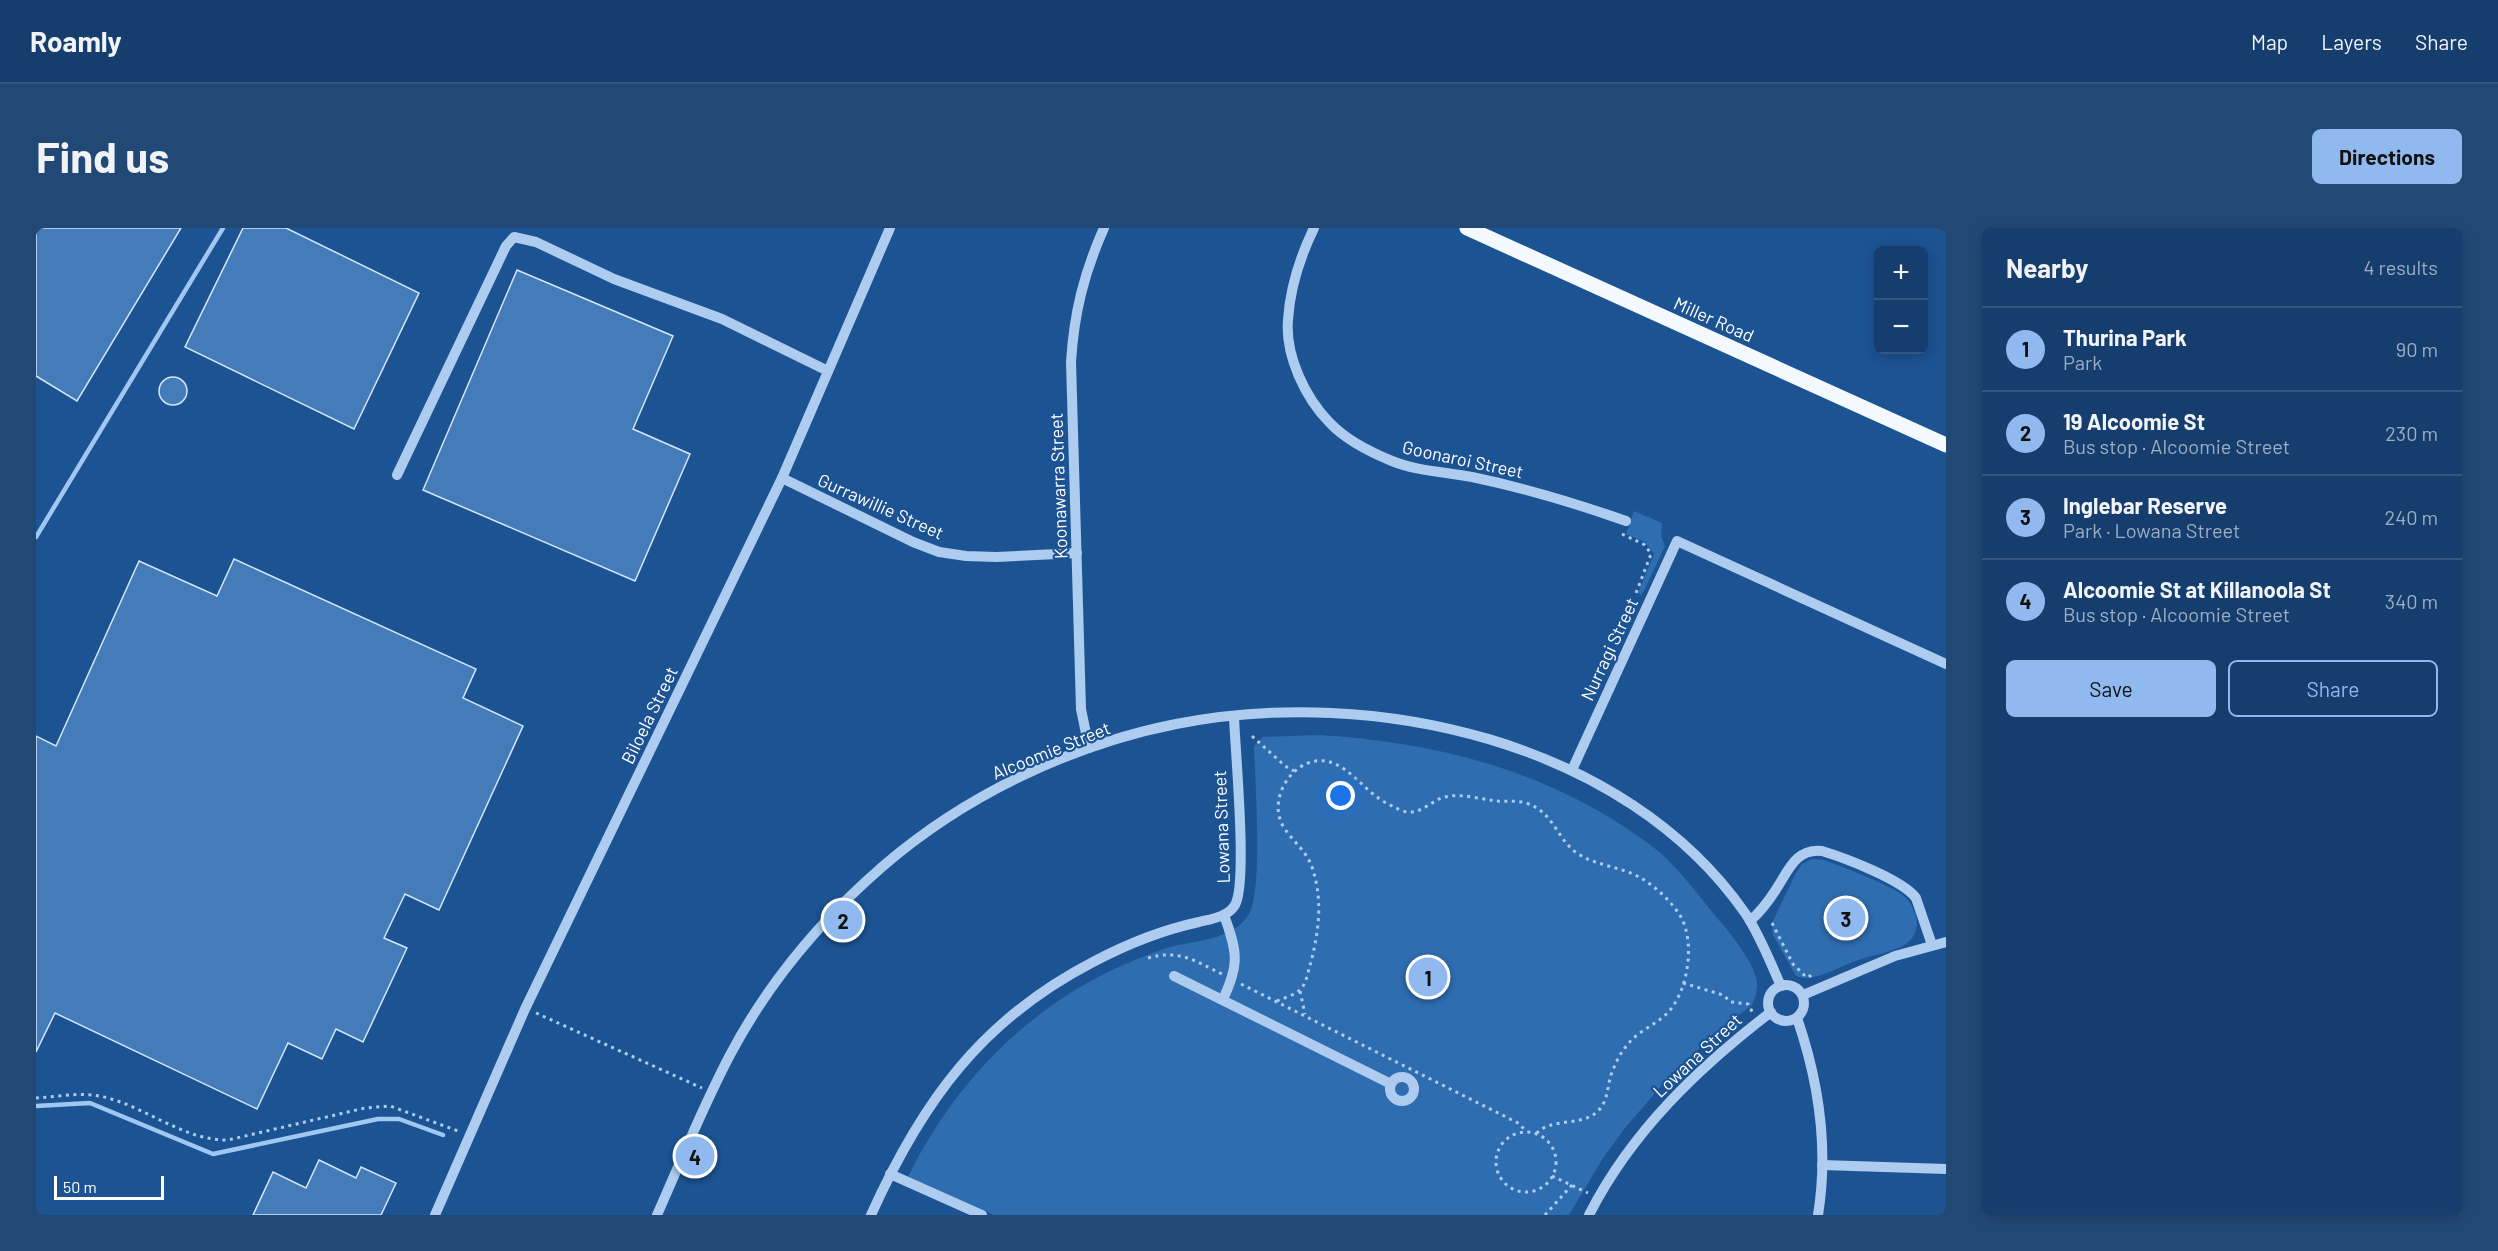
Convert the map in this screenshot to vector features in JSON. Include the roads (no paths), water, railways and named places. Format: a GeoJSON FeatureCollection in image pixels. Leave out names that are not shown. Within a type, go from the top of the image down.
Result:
{"type":"FeatureCollection","features":[{"type":"Feature","properties":{"kind":"main road","name":"Miller Road"},"geometry":{"type":"LineString","coordinates":[[1467,228],[1946,445]]}},
{"type":"Feature","properties":{"kind":"street","name":"Biloela Street"},"geometry":{"type":"LineString","coordinates":[[435,1215],[525,1009],[782,478],[890,228]]}},
{"type":"Feature","properties":{"kind":"street","name":"Koonawarra Street"},"geometry":{"type":"LineString","coordinates":[[1089,748],[1081,709],[1071,363],[1074,322],[1083,280],[1104,228]]}},
{"type":"Feature","properties":{"kind":"street","name":"Goonaroi Street"},"geometry":{"type":"LineString","coordinates":[[1314,228],[1293,283],[1287,322],[1293,359],[1307,393],[1330,424],[1361,447],[1394,462],[1473,477],[1548,495],[1626,521]]}},
{"type":"Feature","properties":{"kind":"street"},"geometry":{"type":"LineString","coordinates":[[397,475],[506,246],[514,237],[536,242],[614,279],[722,319],[828,371]]}},
{"type":"Feature","properties":{"kind":"street","name":"Gurrawillie Street"},"geometry":{"type":"LineString","coordinates":[[782,478],[913,542],[939,552],[996,557],[1077,554]]}},
{"type":"Feature","properties":{"kind":"street","name":"Nurragi Street"},"geometry":{"type":"LineString","coordinates":[[1572,770],[1677,541],[1946,664]]}},
{"type":"Feature","properties":{"kind":"street","name":"Alcoomie Street"},"geometry":{"type":"LineString","coordinates":[[657,1215],[712,1093],[752,1016],[795,957],[833,914],[883,866],[954,814],[1008,783],[1089,748],[1176,724],[1267,713],[1352,714],[1454,731],[1502,744],[1572,770],[1636,805],[1668,832],[1723,886],[1750,921],[1781,986]]}},
{"type":"Feature","properties":{"kind":"street","name":"Lowana Street"},"geometry":{"type":"LineString","coordinates":[[1224,915],[1233,909],[1241,886],[1233,716]]}},
{"type":"Feature","properties":{"kind":"street"},"geometry":{"type":"LineString","coordinates":[[1750,921],[1763,908],[1797,857],[1813,850],[1822,851],[1906,887],[1917,898],[1932,945]]}},
{"type":"Feature","properties":{"kind":"street"},"geometry":{"type":"LineString","coordinates":[[871,1215],[906,1142],[946,1083],[999,1026],[1031,1000],[1076,971],[1127,945],[1160,932],[1224,915],[1234,946],[1232,980],[1223,999]]}},
{"type":"Feature","properties":{"kind":"street"},"geometry":{"type":"LineString","coordinates":[[1803,995],[1868,966],[1946,942]]}},
{"type":"Feature","properties":{"kind":"street"},"geometry":{"type":"LineString","coordinates":[[1174,976],[1391,1084]]}},
{"type":"Feature","properties":{"kind":"street"},"geometry":{"type":"LineString","coordinates":[[1781,986],[1794,986],[1803,995],[1804,1007],[1797,1018],[1781,1021],[1770,1012],[1769,996],[1772,991],[1781,986]]}},
{"type":"Feature","properties":{"kind":"street","name":"Lowana Street"},"geometry":{"type":"LineString","coordinates":[[1589,1215],[1622,1159],[1682,1087],[1770,1012]]}},
{"type":"Feature","properties":{"kind":"street"},"geometry":{"type":"LineString","coordinates":[[1797,1018],[1812,1061],[1818,1095],[1822,1166],[1818,1215]]}},
{"type":"Feature","properties":{"kind":"street"},"geometry":{"type":"LineString","coordinates":[[1822,1166],[1946,1169]]}},
{"type":"Feature","properties":{"kind":"street"},"geometry":{"type":"LineString","coordinates":[[890,1174],[982,1215]]}},
{"type":"Feature","properties":{"kind":"waterway"},"geometry":{"type":"LineString","coordinates":[[36,537],[223,228]]}},
{"type":"Feature","properties":{"kind":"waterway"},"geometry":{"type":"LineString","coordinates":[[36,1106],[90,1103],[213,1154],[378,1119],[399,1119],[443,1135]]}},
{"type":"Feature","properties":{"kind":"place","name":"Inglebar Reserve"},"geometry":{"type":"Point","coordinates":[1846,918]}},
{"type":"Feature","properties":{"kind":"place","name":"19 Alcoomie St"},"geometry":{"type":"Point","coordinates":[843,920]}},
{"type":"Feature","properties":{"kind":"place","name":"Thurina Park"},"geometry":{"type":"Point","coordinates":[1428,977]}},
{"type":"Feature","properties":{"kind":"place","name":"Alcoomie St at Killanoola St"},"geometry":{"type":"Point","coordinates":[695,1156]}}]}
